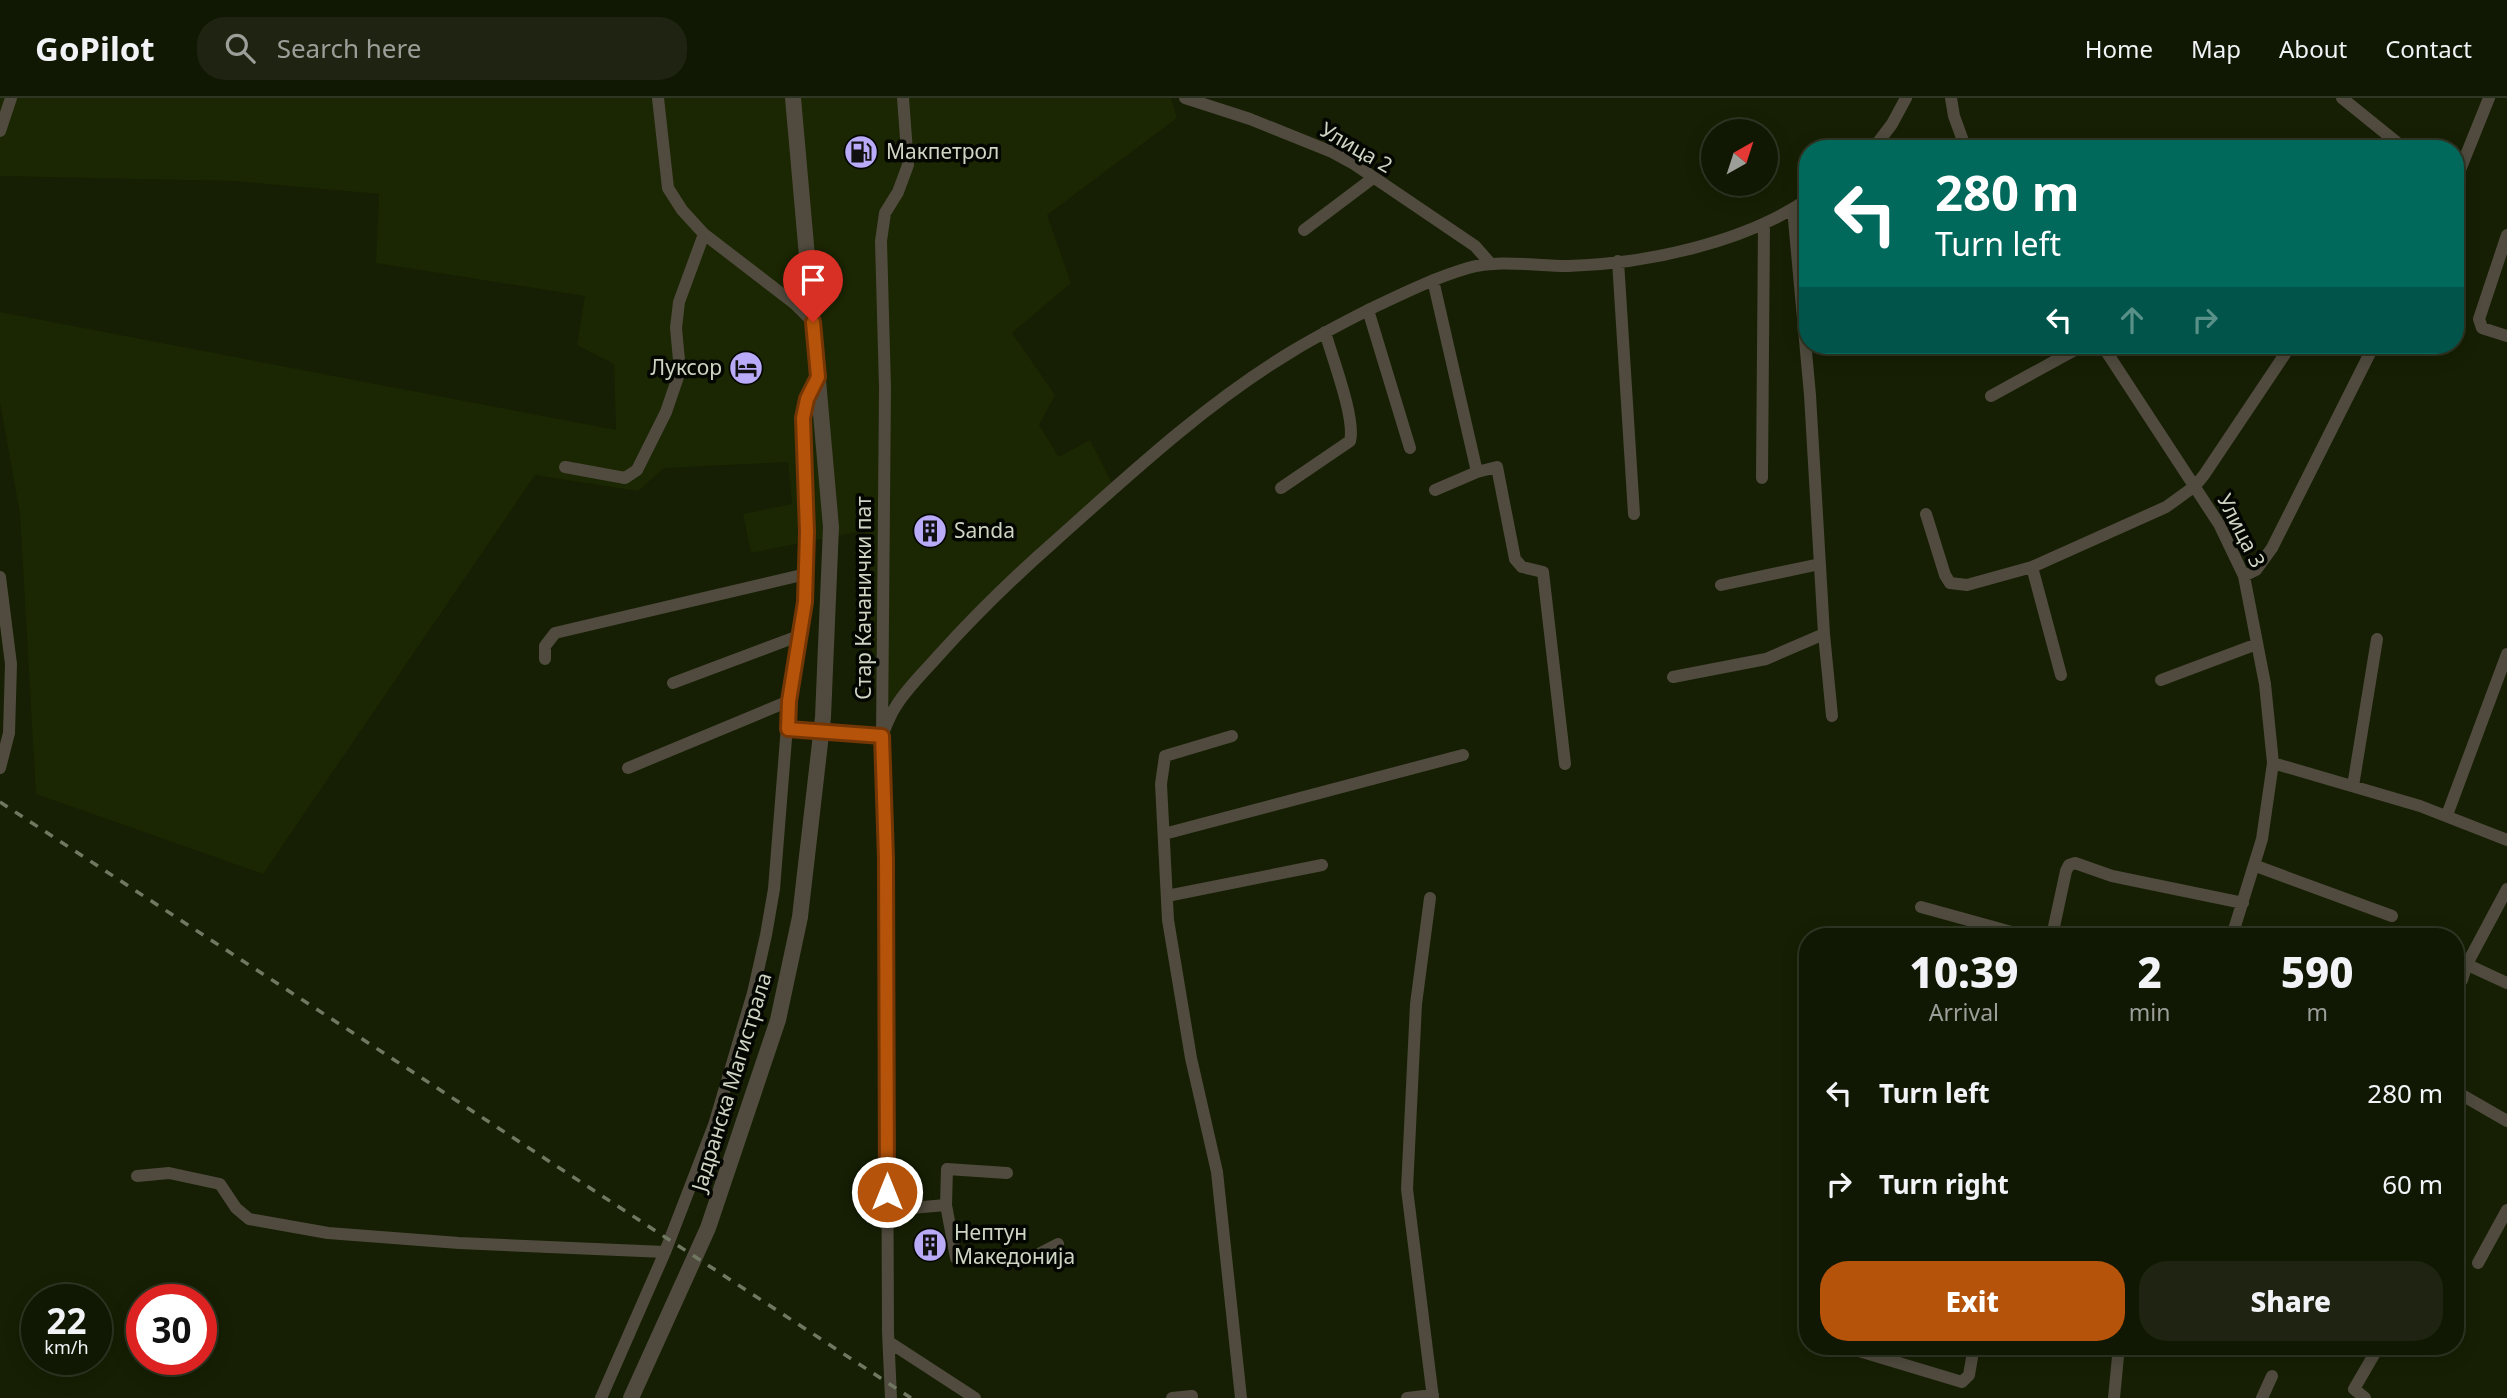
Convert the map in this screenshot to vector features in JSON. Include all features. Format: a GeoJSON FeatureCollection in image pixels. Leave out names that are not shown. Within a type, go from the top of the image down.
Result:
{"type":"FeatureCollection","features":[{"type":"Feature","properties":{"kind":"street"},"geometry":{"type":"LineString","coordinates":[[0,131],[10,98]]}},
{"type":"Feature","properties":{"kind":"street"},"geometry":{"type":"LineString","coordinates":[[658,98],[668,188],[682,210],[704,233],[795,304],[813,322]]}},
{"type":"Feature","properties":{"kind":"street","name":"Јадранска Магистрала"},"geometry":{"type":"LineString","coordinates":[[668,1318],[708,1228],[778,1020],[800,917],[823,717],[831,527],[793,98]]}},
{"type":"Feature","properties":{"kind":"street","name":"Стар Качанички пат"},"geometry":{"type":"LineString","coordinates":[[891,1398],[886,871],[882,736],[885,388],[881,242],[885,213],[898,192],[908,165],[903,98]]}},
{"type":"Feature","properties":{"kind":"street","name":"Улица 2"},"geometry":{"type":"LineString","coordinates":[[1185,98],[1309,141],[1354,164],[1475,246],[1490,263]]}},
{"type":"Feature","properties":{"kind":"street"},"geometry":{"type":"LineString","coordinates":[[1879,140],[1906,98]]}},
{"type":"Feature","properties":{"kind":"street"},"geometry":{"type":"LineString","coordinates":[[1951,98],[1963,140]]}},
{"type":"Feature","properties":{"kind":"street"},"geometry":{"type":"LineString","coordinates":[[2342,98],[2394,140]]}},
{"type":"Feature","properties":{"kind":"street"},"geometry":{"type":"LineString","coordinates":[[2464,160],[2489,98]]}},
{"type":"Feature","properties":{"kind":"street"},"geometry":{"type":"LineString","coordinates":[[1304,230],[1373,178]]}},
{"type":"Feature","properties":{"kind":"street"},"geometry":{"type":"LineString","coordinates":[[788,729],[882,736],[896,705],[1003,587],[1184,429],[1290,352],[1325,332],[1433,280],[1490,263],[1546,266],[1618,261],[1716,242],[1764,224],[1799,205]]}},
{"type":"Feature","properties":{"kind":"street"},"geometry":{"type":"LineString","coordinates":[[1793,209],[1799,275]]}},
{"type":"Feature","properties":{"kind":"street"},"geometry":{"type":"LineString","coordinates":[[1762,478],[1764,224]]}},
{"type":"Feature","properties":{"kind":"street"},"geometry":{"type":"LineString","coordinates":[[565,467],[625,478],[637,470],[666,412],[680,371],[676,328],[678,302],[704,233]]}},
{"type":"Feature","properties":{"kind":"street"},"geometry":{"type":"LineString","coordinates":[[2507,235],[2479,319],[2482,328],[2507,337]]}},
{"type":"Feature","properties":{"kind":"street"},"geometry":{"type":"LineString","coordinates":[[1618,261],[1634,514]]}},
{"type":"Feature","properties":{"kind":"street"},"geometry":{"type":"LineString","coordinates":[[1433,280],[1477,472]]}},
{"type":"Feature","properties":{"kind":"street"},"geometry":{"type":"LineString","coordinates":[[1368,310],[1409,448]]}},
{"type":"Feature","properties":{"kind":"street"},"geometry":{"type":"LineString","coordinates":[[1281,488],[1350,441],[1353,432],[1325,332]]}},
{"type":"Feature","properties":{"kind":"street"},"geometry":{"type":"LineString","coordinates":[[1806,354],[1824,634],[1832,716]]}},
{"type":"Feature","properties":{"kind":"street"},"geometry":{"type":"LineString","coordinates":[[1991,396],[2068,354]]}},
{"type":"Feature","properties":{"kind":"street","name":"Улица 3"},"geometry":{"type":"LineString","coordinates":[[2108,354],[2219,524],[2244,576],[2265,684],[2273,763],[2266,821],[2256,866],[2235,928]]}},
{"type":"Feature","properties":{"kind":"street"},"geometry":{"type":"LineString","coordinates":[[1926,514],[1950,583],[1966,585],[2032,567],[2166,506],[2195,486],[2285,354]]}},
{"type":"Feature","properties":{"kind":"street"},"geometry":{"type":"LineString","coordinates":[[2244,576],[2256,570],[2272,548],[2369,354]]}},
{"type":"Feature","properties":{"kind":"street"},"geometry":{"type":"LineString","coordinates":[[601,1398],[665,1252],[714,1125],[753,993],[774,889],[789,701],[801,635],[806,574],[803,418],[807,399],[818,377]]}},
{"type":"Feature","properties":{"kind":"street"},"geometry":{"type":"LineString","coordinates":[[1435,490],[1477,472],[1497,467],[1516,559],[1522,567],[1543,572],[1564,764]]}},
{"type":"Feature","properties":{"kind":"street"},"geometry":{"type":"LineString","coordinates":[[1721,585],[1820,564]]}},
{"type":"Feature","properties":{"kind":"street"},"geometry":{"type":"LineString","coordinates":[[2032,567],[2061,675]]}},
{"type":"Feature","properties":{"kind":"street"},"geometry":{"type":"LineString","coordinates":[[545,659],[545,646],[555,633],[806,574]]}},
{"type":"Feature","properties":{"kind":"street"},"geometry":{"type":"LineString","coordinates":[[0,578],[11,664],[9,733],[0,768]]}},
{"type":"Feature","properties":{"kind":"street"},"geometry":{"type":"LineString","coordinates":[[1674,677],[1766,659],[1824,634]]}},
{"type":"Feature","properties":{"kind":"street"},"geometry":{"type":"LineString","coordinates":[[673,684],[801,635]]}},
{"type":"Feature","properties":{"kind":"street"},"geometry":{"type":"LineString","coordinates":[[2353,786],[2377,639]]}},
{"type":"Feature","properties":{"kind":"street"},"geometry":{"type":"LineString","coordinates":[[2161,680],[2257,644]]}},
{"type":"Feature","properties":{"kind":"street"},"geometry":{"type":"LineString","coordinates":[[2447,815],[2506,660]]}},
{"type":"Feature","properties":{"kind":"street"},"geometry":{"type":"LineString","coordinates":[[628,768],[789,701]]}},
{"type":"Feature","properties":{"kind":"street"},"geometry":{"type":"LineString","coordinates":[[1232,736],[1165,756],[1161,784],[1168,920],[1191,1058],[1217,1172],[1241,1398]]}},
{"type":"Feature","properties":{"kind":"street"},"geometry":{"type":"LineString","coordinates":[[1164,834],[1463,755]]}},
{"type":"Feature","properties":{"kind":"street"},"geometry":{"type":"LineString","coordinates":[[2273,763],[2447,815],[2507,840]]}},
{"type":"Feature","properties":{"kind":"street"},"geometry":{"type":"LineString","coordinates":[[2054,928],[2066,871],[2069,865],[2075,863],[2112,876],[2243,903]]}},
{"type":"Feature","properties":{"kind":"street"},"geometry":{"type":"LineString","coordinates":[[1167,896],[1322,865]]}},
{"type":"Feature","properties":{"kind":"street"},"geometry":{"type":"LineString","coordinates":[[2256,866],[2392,916]]}},
{"type":"Feature","properties":{"kind":"street"},"geometry":{"type":"LineString","coordinates":[[2464,957],[2507,889]]}},
{"type":"Feature","properties":{"kind":"street"},"geometry":{"type":"LineString","coordinates":[[1407,1398],[1433,1396],[1407,1189],[1416,1004],[1430,898]]}},
{"type":"Feature","properties":{"kind":"street"},"geometry":{"type":"LineString","coordinates":[[1921,907],[1997,928]]}},
{"type":"Feature","properties":{"kind":"street"},"geometry":{"type":"LineString","coordinates":[[2464,963],[2507,984]]}},
{"type":"Feature","properties":{"kind":"street"},"geometry":{"type":"LineString","coordinates":[[2464,1096],[2507,1121]]}},
{"type":"Feature","properties":{"kind":"street"},"geometry":{"type":"LineString","coordinates":[[1007,1173],[947,1170],[946,1205],[956,1258],[965,1261],[1027,1260],[1058,1244]]}},
{"type":"Feature","properties":{"kind":"street"},"geometry":{"type":"LineString","coordinates":[[137,1176],[169,1173],[220,1184],[236,1208],[249,1219],[328,1233],[459,1243],[665,1252]]}},
{"type":"Feature","properties":{"kind":"street"},"geometry":{"type":"LineString","coordinates":[[888,1210],[946,1205]]}},
{"type":"Feature","properties":{"kind":"street"},"geometry":{"type":"LineString","coordinates":[[2478,1263],[2507,1210]]}},
{"type":"Feature","properties":{"kind":"street"},"geometry":{"type":"LineString","coordinates":[[624,1398],[668,1318]]}},
{"type":"Feature","properties":{"kind":"street"},"geometry":{"type":"LineString","coordinates":[[631,1398],[668,1318]]}},
{"type":"Feature","properties":{"kind":"street"},"geometry":{"type":"LineString","coordinates":[[889,1342],[975,1398]]}},
{"type":"Feature","properties":{"kind":"street"},"geometry":{"type":"LineString","coordinates":[[1872,1355],[1962,1382],[1969,1375],[1972,1355]]}},
{"type":"Feature","properties":{"kind":"street"},"geometry":{"type":"LineString","coordinates":[[2114,1398],[2118,1355]]}},
{"type":"Feature","properties":{"kind":"street"},"geometry":{"type":"LineString","coordinates":[[2365,1398],[2354,1389],[2374,1355]]}},
{"type":"Feature","properties":{"kind":"street"},"geometry":{"type":"LineString","coordinates":[[2262,1398],[2272,1376]]}},
{"type":"Feature","properties":{"kind":"street"},"geometry":{"type":"LineString","coordinates":[[1172,1398],[1192,1396]]}},
{"type":"Feature","properties":{"kind":"shaded area"},"geometry":{"type":"Polygon","coordinates":[[[0,98],[1171,98],[1177,118],[1047,215],[1071,283],[1012,333],[1055,395],[1039,425],[1059,457],[1090,440],[1112,483],[990,595],[889,703],[873,684],[866,530],[751,553],[743,514],[792,504],[788,462],[664,468],[638,491],[535,475],[263,874],[36,794],[20,514],[0,402],[0,312],[616,430],[614,364],[577,345],[585,296],[376,263],[379,194],[234,181],[0,176],[0,98]]]}},
{"type":"Feature","properties":{"kind":"railway"},"geometry":{"type":"LineString","coordinates":[[0,802],[911,1398]]}},
{"type":"Feature","properties":{"kind":"place","name":"Макпетрол"},"geometry":{"type":"Point","coordinates":[861,152]}},
{"type":"Feature","properties":{"kind":"place","name":"Луксор"},"geometry":{"type":"Point","coordinates":[746,368]}},
{"type":"Feature","properties":{"kind":"place","name":"Sanda"},"geometry":{"type":"Point","coordinates":[930,531]}},
{"type":"Feature","properties":{"kind":"place","name":"Нептун Македонија"},"geometry":{"type":"Point","coordinates":[930,1245]}},
{"type":"Feature","properties":{"kind":"route"},"geometry":{"type":"LineString","coordinates":[[813,322],[818,377],[807,399],[803,418],[807,532],[805,602],[789,701],[788,729],[882,736],[886,858],[887,1192]]}}]}
